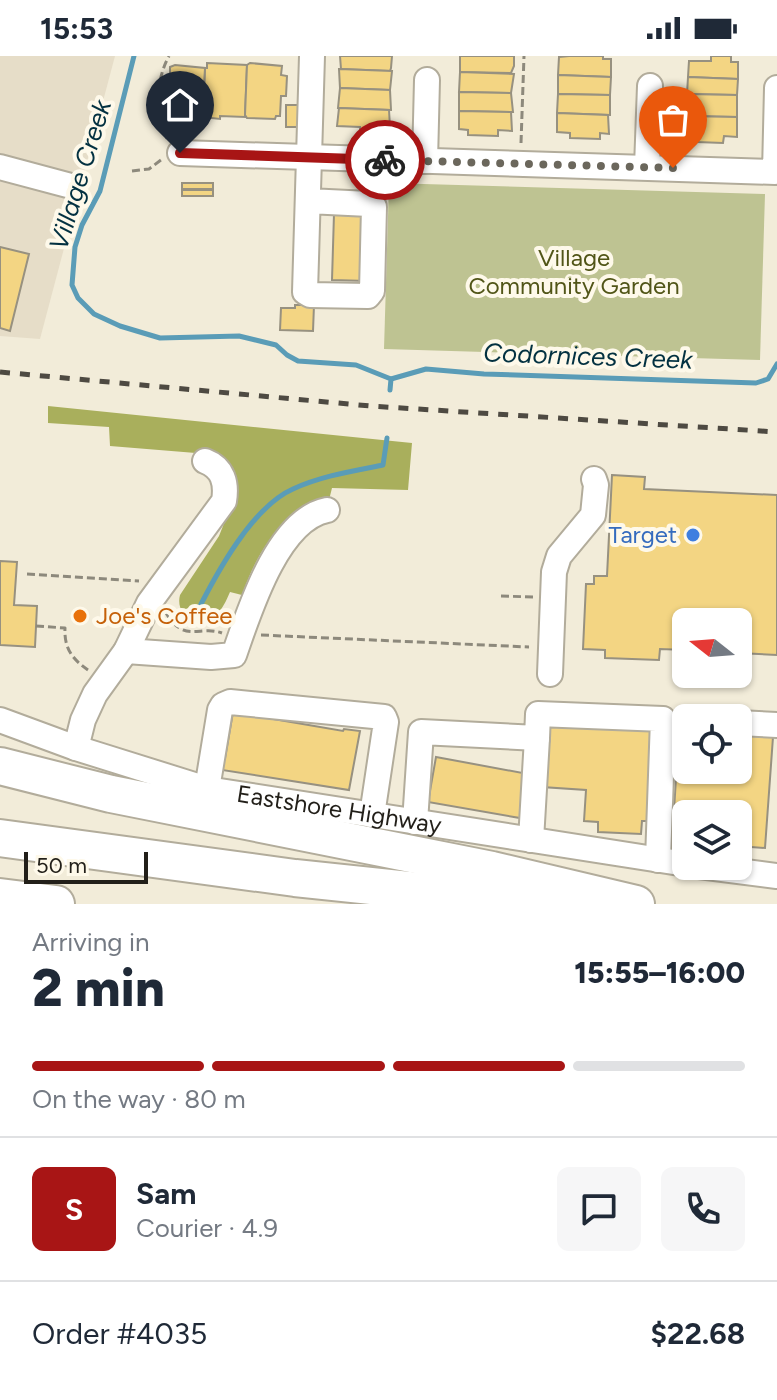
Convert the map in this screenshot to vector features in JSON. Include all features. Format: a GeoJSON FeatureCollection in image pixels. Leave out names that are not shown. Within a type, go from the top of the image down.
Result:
{"type":"FeatureCollection","features":[{"type":"Feature","properties":{"kind":"highway"},"geometry":{"type":"LineString","coordinates":[[0,766],[111,794],[492,870],[636,904]]}},
{"type":"Feature","properties":{"kind":"highway"},"geometry":{"type":"LineString","coordinates":[[7,837],[295,878],[541,904]]}},
{"type":"Feature","properties":{"kind":"highway"},"geometry":{"type":"LineString","coordinates":[[0,897],[56,904]]}},
{"type":"Feature","properties":{"kind":"street"},"geometry":{"type":"LineString","coordinates":[[308,201],[369,204],[374,207],[372,291],[368,296],[310,295],[305,292],[312,56]]}},
{"type":"Feature","properties":{"kind":"street"},"geometry":{"type":"LineString","coordinates":[[425,161],[427,80]]}},
{"type":"Feature","properties":{"kind":"street"},"geometry":{"type":"LineString","coordinates":[[647,167],[650,86]]}},
{"type":"Feature","properties":{"kind":"street"},"geometry":{"type":"LineString","coordinates":[[171,152],[775,172],[777,88]]}},
{"type":"Feature","properties":{"kind":"street"},"geometry":{"type":"LineString","coordinates":[[0,167],[71,186]]}},
{"type":"Feature","properties":{"kind":"street"},"geometry":{"type":"LineString","coordinates":[[76,748],[83,720],[126,651],[149,603],[224,501],[227,486],[224,478],[213,464],[205,461]]}},
{"type":"Feature","properties":{"kind":"street"},"geometry":{"type":"LineString","coordinates":[[550,674],[554,572],[559,556],[593,515],[594,479]]}},
{"type":"Feature","properties":{"kind":"street"},"geometry":{"type":"LineString","coordinates":[[126,651],[211,657],[231,644],[274,557],[301,523],[317,512],[327,510]]}},
{"type":"Feature","properties":{"kind":"street"},"geometry":{"type":"LineString","coordinates":[[207,789],[220,710],[230,702],[384,717],[386,722],[372,815]]}},
{"type":"Feature","properties":{"kind":"street"},"geometry":{"type":"LineString","coordinates":[[531,840],[538,714],[663,719],[658,860]]}},
{"type":"Feature","properties":{"kind":"street","name":"Eastshore Highway"},"geometry":{"type":"LineString","coordinates":[[0,720],[76,748],[207,789],[672,862]]}},
{"type":"Feature","properties":{"kind":"street"},"geometry":{"type":"LineString","coordinates":[[752,724],[777,725]]}},
{"type":"Feature","properties":{"kind":"street"},"geometry":{"type":"LineString","coordinates":[[415,822],[421,732],[537,738]]}},
{"type":"Feature","properties":{"kind":"street"},"geometry":{"type":"LineString","coordinates":[[752,873],[777,876]]}},
{"type":"Feature","properties":{"kind":"path"},"geometry":{"type":"LineString","coordinates":[[132,171],[149,169],[171,152],[158,100],[161,72],[169,56]]}},
{"type":"Feature","properties":{"kind":"path"},"geometry":{"type":"LineString","coordinates":[[521,163],[524,56]]}},
{"type":"Feature","properties":{"kind":"path"},"geometry":{"type":"LineString","coordinates":[[27,574],[145,581]]}},
{"type":"Feature","properties":{"kind":"path"},"geometry":{"type":"LineString","coordinates":[[501,596],[540,597]]}},
{"type":"Feature","properties":{"kind":"path"},"geometry":{"type":"LineString","coordinates":[[163,602],[166,614],[174,625],[201,633],[214,630],[231,644]]}},
{"type":"Feature","properties":{"kind":"path"},"geometry":{"type":"LineString","coordinates":[[36,626],[65,628],[65,644],[77,662],[104,682]]}},
{"type":"Feature","properties":{"kind":"path"},"geometry":{"type":"LineString","coordinates":[[259,635],[538,647]]}},
{"type":"Feature","properties":{"kind":"shaded area"},"geometry":{"type":"Polygon","coordinates":[[[0,56],[115,56],[40,339],[0,336],[0,56]]]}},
{"type":"Feature","properties":{"kind":"green space","name":"Village Community Garden"},"geometry":{"type":"Polygon","coordinates":[[[389,183],[765,194],[760,360],[384,349],[389,183]]]}},
{"type":"Feature","properties":{"kind":"green space"},"geometry":{"type":"Polygon","coordinates":[[[48,406],[412,443],[408,490],[332,488],[328,504],[283,526],[267,543],[242,595],[230,592],[212,619],[192,623],[179,603],[180,595],[219,536],[231,506],[208,454],[110,446],[109,427],[48,423],[48,406]]]}},
{"type":"Feature","properties":{"kind":"building"},"geometry":{"type":"Polygon","coordinates":[[[340,56],[392,56],[391,68],[390,71],[341,69],[340,56]]]}},
{"type":"Feature","properties":{"kind":"building"},"geometry":{"type":"Polygon","coordinates":[[[460,56],[514,56],[514,66],[511,73],[460,72],[460,56]]]}},
{"type":"Feature","properties":{"kind":"building"},"geometry":{"type":"Polygon","coordinates":[[[603,56],[603,59],[611,59],[611,77],[558,75],[559,57],[603,56]]]}},
{"type":"Feature","properties":{"kind":"building"},"geometry":{"type":"Polygon","coordinates":[[[711,56],[731,56],[731,62],[738,62],[738,79],[688,77],[689,61],[711,61],[711,56]]]}},
{"type":"Feature","properties":{"kind":"building"},"geometry":{"type":"Polygon","coordinates":[[[207,63],[247,65],[245,117],[203,117],[207,63]]]}},
{"type":"Feature","properties":{"kind":"building"},"geometry":{"type":"Polygon","coordinates":[[[247,65],[282,66],[281,75],[287,76],[286,96],[281,96],[280,116],[275,119],[247,118],[245,115],[247,65]]]}},
{"type":"Feature","properties":{"kind":"building"},"geometry":{"type":"Polygon","coordinates":[[[170,67],[205,68],[202,118],[173,117],[169,115],[169,108],[164,107],[165,87],[170,87],[170,67]]]}},
{"type":"Feature","properties":{"kind":"building"},"geometry":{"type":"Polygon","coordinates":[[[339,69],[392,71],[390,90],[340,88],[339,69]]]}},
{"type":"Feature","properties":{"kind":"building"},"geometry":{"type":"Polygon","coordinates":[[[460,72],[514,74],[511,93],[459,92],[460,72]]]}},
{"type":"Feature","properties":{"kind":"building"},"geometry":{"type":"Polygon","coordinates":[[[558,75],[611,77],[610,95],[558,94],[558,75]]]}},
{"type":"Feature","properties":{"kind":"building"},"geometry":{"type":"Polygon","coordinates":[[[688,77],[738,79],[737,95],[687,94],[688,77]]]}},
{"type":"Feature","properties":{"kind":"building"},"geometry":{"type":"Polygon","coordinates":[[[340,88],[390,90],[391,110],[338,108],[340,88]]]}},
{"type":"Feature","properties":{"kind":"building"},"geometry":{"type":"Polygon","coordinates":[[[459,92],[511,93],[513,112],[459,111],[459,92]]]}},
{"type":"Feature","properties":{"kind":"building"},"geometry":{"type":"Polygon","coordinates":[[[558,94],[610,95],[610,115],[557,113],[558,94]]]}},
{"type":"Feature","properties":{"kind":"building"},"geometry":{"type":"Polygon","coordinates":[[[687,94],[737,95],[737,117],[686,116],[687,94]]]}},
{"type":"Feature","properties":{"kind":"building"},"geometry":{"type":"Polygon","coordinates":[[[286,105],[300,105],[300,127],[286,127],[286,105]]]}},
{"type":"Feature","properties":{"kind":"building"},"geometry":{"type":"Polygon","coordinates":[[[339,108],[389,110],[390,127],[379,127],[379,132],[337,126],[339,108]]]}},
{"type":"Feature","properties":{"kind":"building"},"geometry":{"type":"Polygon","coordinates":[[[459,111],[511,112],[512,131],[498,130],[498,136],[468,135],[468,130],[459,129],[459,111]]]}},
{"type":"Feature","properties":{"kind":"building"},"geometry":{"type":"Polygon","coordinates":[[[557,113],[608,115],[609,134],[600,133],[600,139],[570,138],[570,133],[557,132],[557,113]]]}},
{"type":"Feature","properties":{"kind":"building"},"geometry":{"type":"Polygon","coordinates":[[[686,116],[737,117],[737,137],[724,136],[723,143],[697,142],[697,137],[685,137],[686,116]]]}},
{"type":"Feature","properties":{"kind":"building"},"geometry":{"type":"Polygon","coordinates":[[[182,183],[213,183],[213,189],[182,189],[182,183]]]}},
{"type":"Feature","properties":{"kind":"building"},"geometry":{"type":"Polygon","coordinates":[[[182,190],[213,190],[213,196],[182,196],[182,190]]]}},
{"type":"Feature","properties":{"kind":"building"},"geometry":{"type":"Polygon","coordinates":[[[334,214],[370,215],[368,281],[332,280],[334,214]]]}},
{"type":"Feature","properties":{"kind":"building"},"geometry":{"type":"Polygon","coordinates":[[[0,247],[29,254],[10,331],[0,328],[0,247]]]}},
{"type":"Feature","properties":{"kind":"building"},"geometry":{"type":"Polygon","coordinates":[[[295,305],[314,305],[313,331],[280,330],[281,308],[295,308],[295,305]]]}},
{"type":"Feature","properties":{"kind":"building","name":"Target"},"geometry":{"type":"Polygon","coordinates":[[[612,475],[645,477],[644,489],[777,495],[777,655],[752,654],[752,608],[672,608],[672,649],[660,649],[659,660],[605,658],[605,650],[583,649],[586,584],[594,584],[594,576],[607,576],[612,475]]]}},
{"type":"Feature","properties":{"kind":"building"},"geometry":{"type":"Polygon","coordinates":[[[0,561],[17,562],[14,605],[37,606],[35,647],[0,645],[0,561]]]}},
{"type":"Feature","properties":{"kind":"building"},"geometry":{"type":"Polygon","coordinates":[[[233,712],[343,731],[360,731],[349,790],[222,770],[221,757],[225,758],[233,712]]]}},
{"type":"Feature","properties":{"kind":"building"},"geometry":{"type":"Polygon","coordinates":[[[545,723],[653,728],[648,821],[642,821],[641,834],[598,832],[598,822],[584,821],[586,790],[542,787],[545,723]]]}},
{"type":"Feature","properties":{"kind":"building"},"geometry":{"type":"Polygon","coordinates":[[[752,736],[773,737],[765,848],[752,847],[752,800],[675,800],[676,784],[752,784],[752,736]]]}},
{"type":"Feature","properties":{"kind":"building"},"geometry":{"type":"Polygon","coordinates":[[[436,757],[528,774],[520,818],[428,802],[436,757]]]}},
{"type":"Feature","properties":{"kind":"waterway","name":"Village Creek"},"geometry":{"type":"LineString","coordinates":[[134,56],[100,191],[82,225],[75,247],[72,285],[78,298],[94,314],[160,338],[239,336],[276,345],[298,361],[356,365],[391,379],[390,390]]}},
{"type":"Feature","properties":{"kind":"waterway","name":"Codornices Creek"},"geometry":{"type":"LineString","coordinates":[[391,379],[426,369],[484,374],[756,383],[768,379],[777,364]]}},
{"type":"Feature","properties":{"kind":"waterway","name":"Codornices Creek"},"geometry":{"type":"LineString","coordinates":[[196,614],[237,543],[263,510],[304,484],[383,465],[387,438]]}},
{"type":"Feature","properties":{"kind":"railway"},"geometry":{"type":"LineString","coordinates":[[0,372],[370,406],[777,432]]}},
{"type":"Feature","properties":{"kind":"way so far"},"geometry":{"type":"LineString","coordinates":[[385,160],[673,168]]}},
{"type":"Feature","properties":{"kind":"place","name":"Target"},"geometry":{"type":"Point","coordinates":[693,535]}},
{"type":"Feature","properties":{"kind":"place","name":"Joe's Coffee"},"geometry":{"type":"Point","coordinates":[80,616]}},
{"type":"Feature","properties":{"kind":"route"},"geometry":{"type":"LineString","coordinates":[[180,153],[385,160]]}}]}
